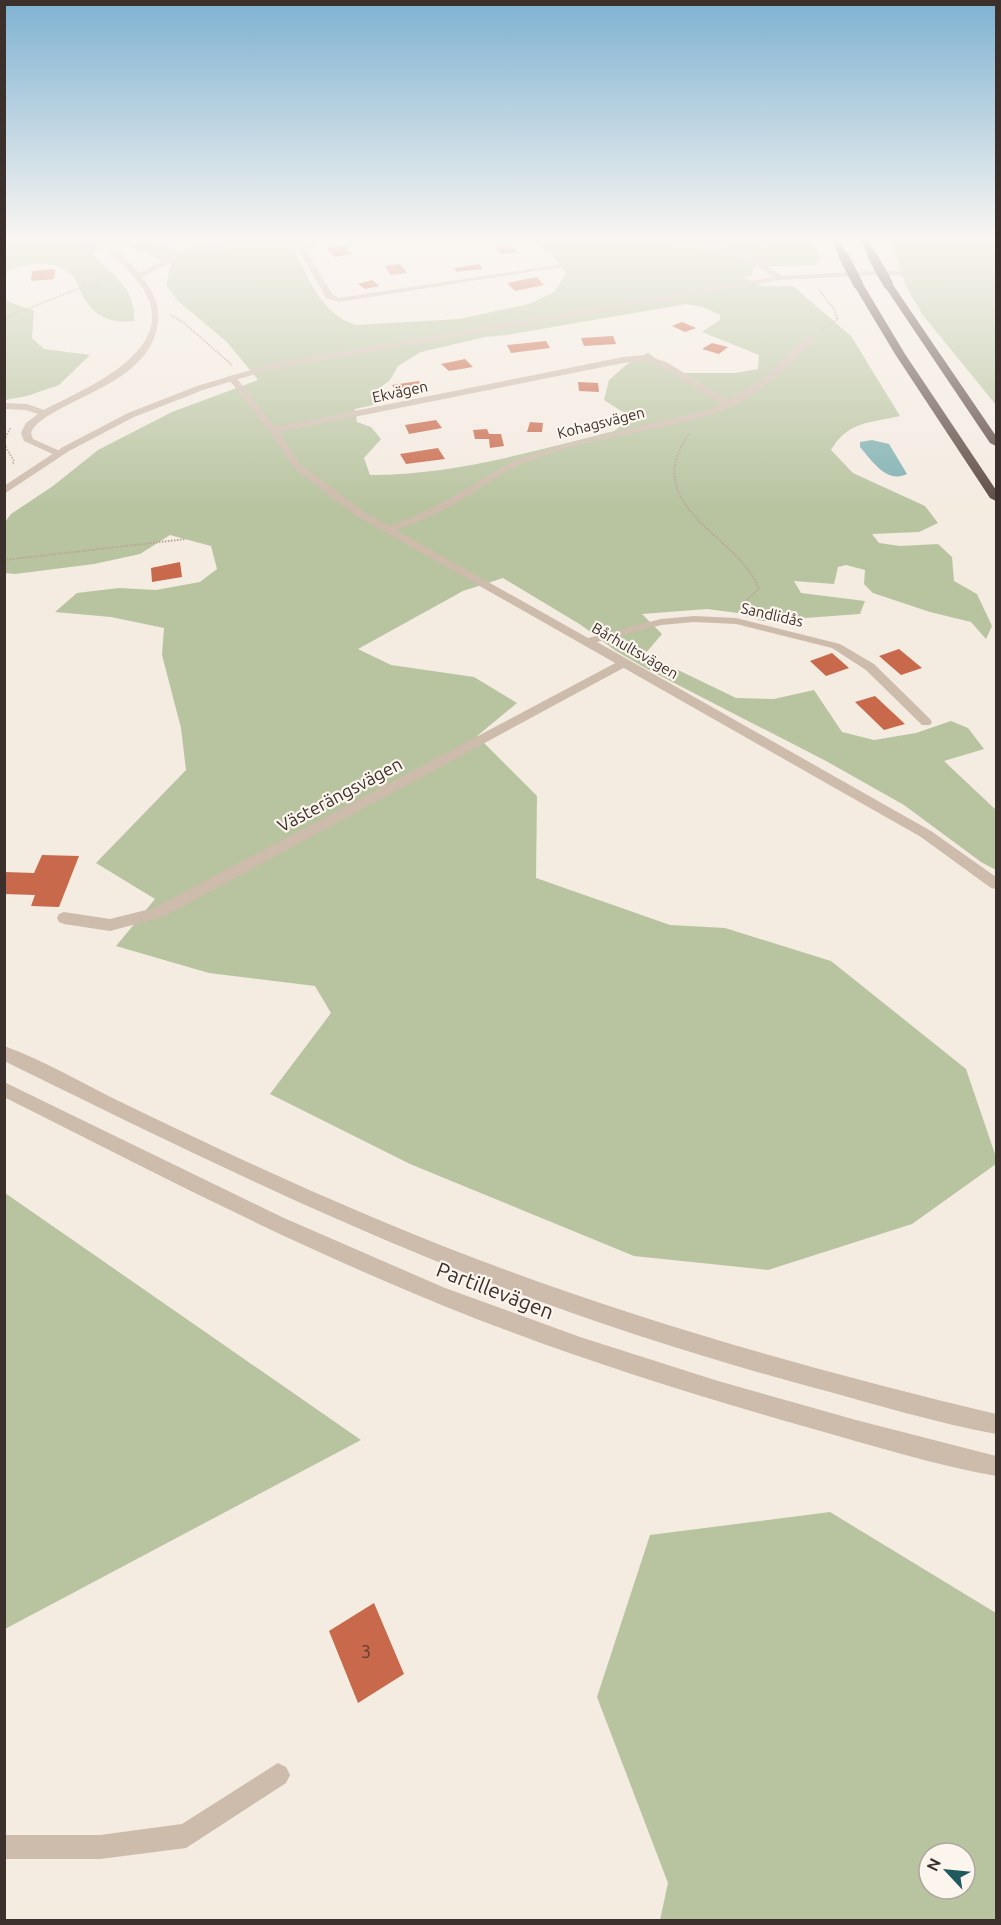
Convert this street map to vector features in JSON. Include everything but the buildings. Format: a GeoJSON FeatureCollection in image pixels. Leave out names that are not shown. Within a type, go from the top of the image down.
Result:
{"type":"FeatureCollection","features":[{"type":"Feature","properties":{"kind":"highway"},"geometry":{"type":"LineString","coordinates":[[885,329],[996,498]]}},
{"type":"Feature","properties":{"kind":"highway"},"geometry":{"type":"LineString","coordinates":[[918,329],[996,443]]}},
{"type":"Feature","properties":{"kind":"street"},"geometry":{"type":"LineString","coordinates":[[57,453],[35,446],[26,436],[29,425],[41,412],[111,379],[126,367],[148,341],[154,329]]}},
{"type":"Feature","properties":{"kind":"street"},"geometry":{"type":"LineString","coordinates":[[4,491],[57,453],[139,410],[231,377],[482,329]]}},
{"type":"Feature","properties":{"kind":"street","name":"Kohagsvägen"},"geometry":{"type":"LineString","coordinates":[[389,529],[428,514],[518,462],[566,447],[708,414],[765,382],[811,338]]}},
{"type":"Feature","properties":{"kind":"street","name":"Ekvägen"},"geometry":{"type":"LineString","coordinates":[[273,430],[623,360],[644,358],[663,363],[729,404]]}},
{"type":"Feature","properties":{"kind":"street"},"geometry":{"type":"LineString","coordinates":[[231,377],[273,430]]}},
{"type":"Feature","properties":{"kind":"street"},"geometry":{"type":"LineString","coordinates":[[4,406],[41,412]]}},
{"type":"Feature","properties":{"kind":"street","name":"Bårhultsvägen"},"geometry":{"type":"LineString","coordinates":[[273,430],[297,466],[360,513],[926,834],[996,884]]}},
{"type":"Feature","properties":{"kind":"street","name":"Sandlidås"},"geometry":{"type":"LineString","coordinates":[[585,642],[661,622],[736,621],[836,646],[870,667],[926,722]]}},
{"type":"Feature","properties":{"kind":"street","name":"Västerängsvägen"},"geometry":{"type":"LineString","coordinates":[[64,918],[110,925],[158,914],[622,663]]}},
{"type":"Feature","properties":{"kind":"street","name":"Partillevägen"},"geometry":{"type":"LineString","coordinates":[[4,1053],[176,1136],[344,1213],[459,1261],[584,1308],[748,1360],[877,1396],[996,1424]]}},
{"type":"Feature","properties":{"kind":"street","name":"Partillevägen"},"geometry":{"type":"LineString","coordinates":[[4,1089],[322,1245],[575,1346],[730,1396],[874,1437],[996,1466]]}},
{"type":"Feature","properties":{"kind":"street"},"geometry":{"type":"LineString","coordinates":[[4,1847],[100,1848],[186,1836],[278,1775]]}},
{"type":"Feature","properties":{"kind":"path"},"geometry":{"type":"LineString","coordinates":[[190,329],[242,374]]}},
{"type":"Feature","properties":{"kind":"path"},"geometry":{"type":"LineString","coordinates":[[811,338],[824,329]]}},
{"type":"Feature","properties":{"kind":"path"},"geometry":{"type":"LineString","coordinates":[[10,470],[14,461],[4,442],[12,424],[41,412]]}},
{"type":"Feature","properties":{"kind":"path"},"geometry":{"type":"LineString","coordinates":[[700,620],[733,610],[751,598],[759,589],[749,570],[696,519],[674,480],[674,458],[692,430],[708,414]]}},
{"type":"Feature","properties":{"kind":"path"},"geometry":{"type":"LineString","coordinates":[[4,560],[186,539]]}},
{"type":"Feature","properties":{"kind":"green space"},"geometry":{"type":"Polygon","coordinates":[[[4,329],[33,329],[32,338],[44,349],[90,355],[59,385],[27,396],[5,400],[4,329]]]}},
{"type":"Feature","properties":{"kind":"green space"},"geometry":{"type":"Polygon","coordinates":[[[211,329],[543,329],[485,337],[421,352],[398,366],[390,380],[377,390],[378,404],[355,409],[357,422],[371,427],[381,439],[364,458],[370,475],[432,471],[463,466],[524,454],[614,431],[629,420],[626,414],[604,400],[609,380],[626,365],[648,353],[676,373],[735,373],[758,369],[759,355],[702,332],[707,329],[843,329],[851,336],[900,416],[852,428],[838,440],[831,450],[853,473],[925,506],[938,523],[919,532],[872,534],[879,543],[900,546],[938,544],[952,557],[954,581],[977,594],[992,626],[986,639],[971,622],[930,612],[873,593],[864,584],[865,570],[846,565],[838,567],[834,584],[794,581],[801,593],[865,601],[860,614],[763,621],[738,613],[707,609],[642,614],[662,634],[645,654],[736,698],[774,699],[814,690],[842,732],[874,740],[916,733],[951,721],[968,728],[984,749],[944,761],[996,810],[996,870],[981,862],[904,805],[826,761],[647,669],[616,651],[581,625],[503,578],[463,591],[358,649],[391,665],[474,677],[517,703],[477,736],[537,796],[536,878],[670,925],[725,928],[831,961],[966,1069],[996,1157],[996,1164],[912,1224],[768,1270],[634,1256],[410,1164],[270,1094],[331,1013],[315,986],[209,973],[116,946],[155,899],[96,863],[186,770],[181,728],[162,655],[164,628],[111,617],[55,612],[77,593],[119,588],[156,590],[200,582],[217,569],[211,546],[170,535],[140,554],[94,564],[15,574],[4,573],[5,522],[11,514],[53,486],[98,450],[172,412],[258,380],[227,342],[211,329]]]}},
{"type":"Feature","properties":{"kind":"green space"},"geometry":{"type":"Polygon","coordinates":[[[934,329],[996,329],[996,405],[934,329]]]}},
{"type":"Feature","properties":{"kind":"green space"},"geometry":{"type":"Polygon","coordinates":[[[5,1193],[361,1440],[5,1629],[5,1193]]]}},
{"type":"Feature","properties":{"kind":"green space"},"geometry":{"type":"Polygon","coordinates":[[[830,1512],[996,1613],[996,1920],[660,1920],[668,1883],[597,1697],[650,1535],[830,1512]]]}},
{"type":"Feature","properties":{"kind":"water"},"geometry":{"type":"Polygon","coordinates":[[[872,440],[889,444],[907,474],[893,476],[880,470],[860,447],[860,442],[872,440]]]}}]}
